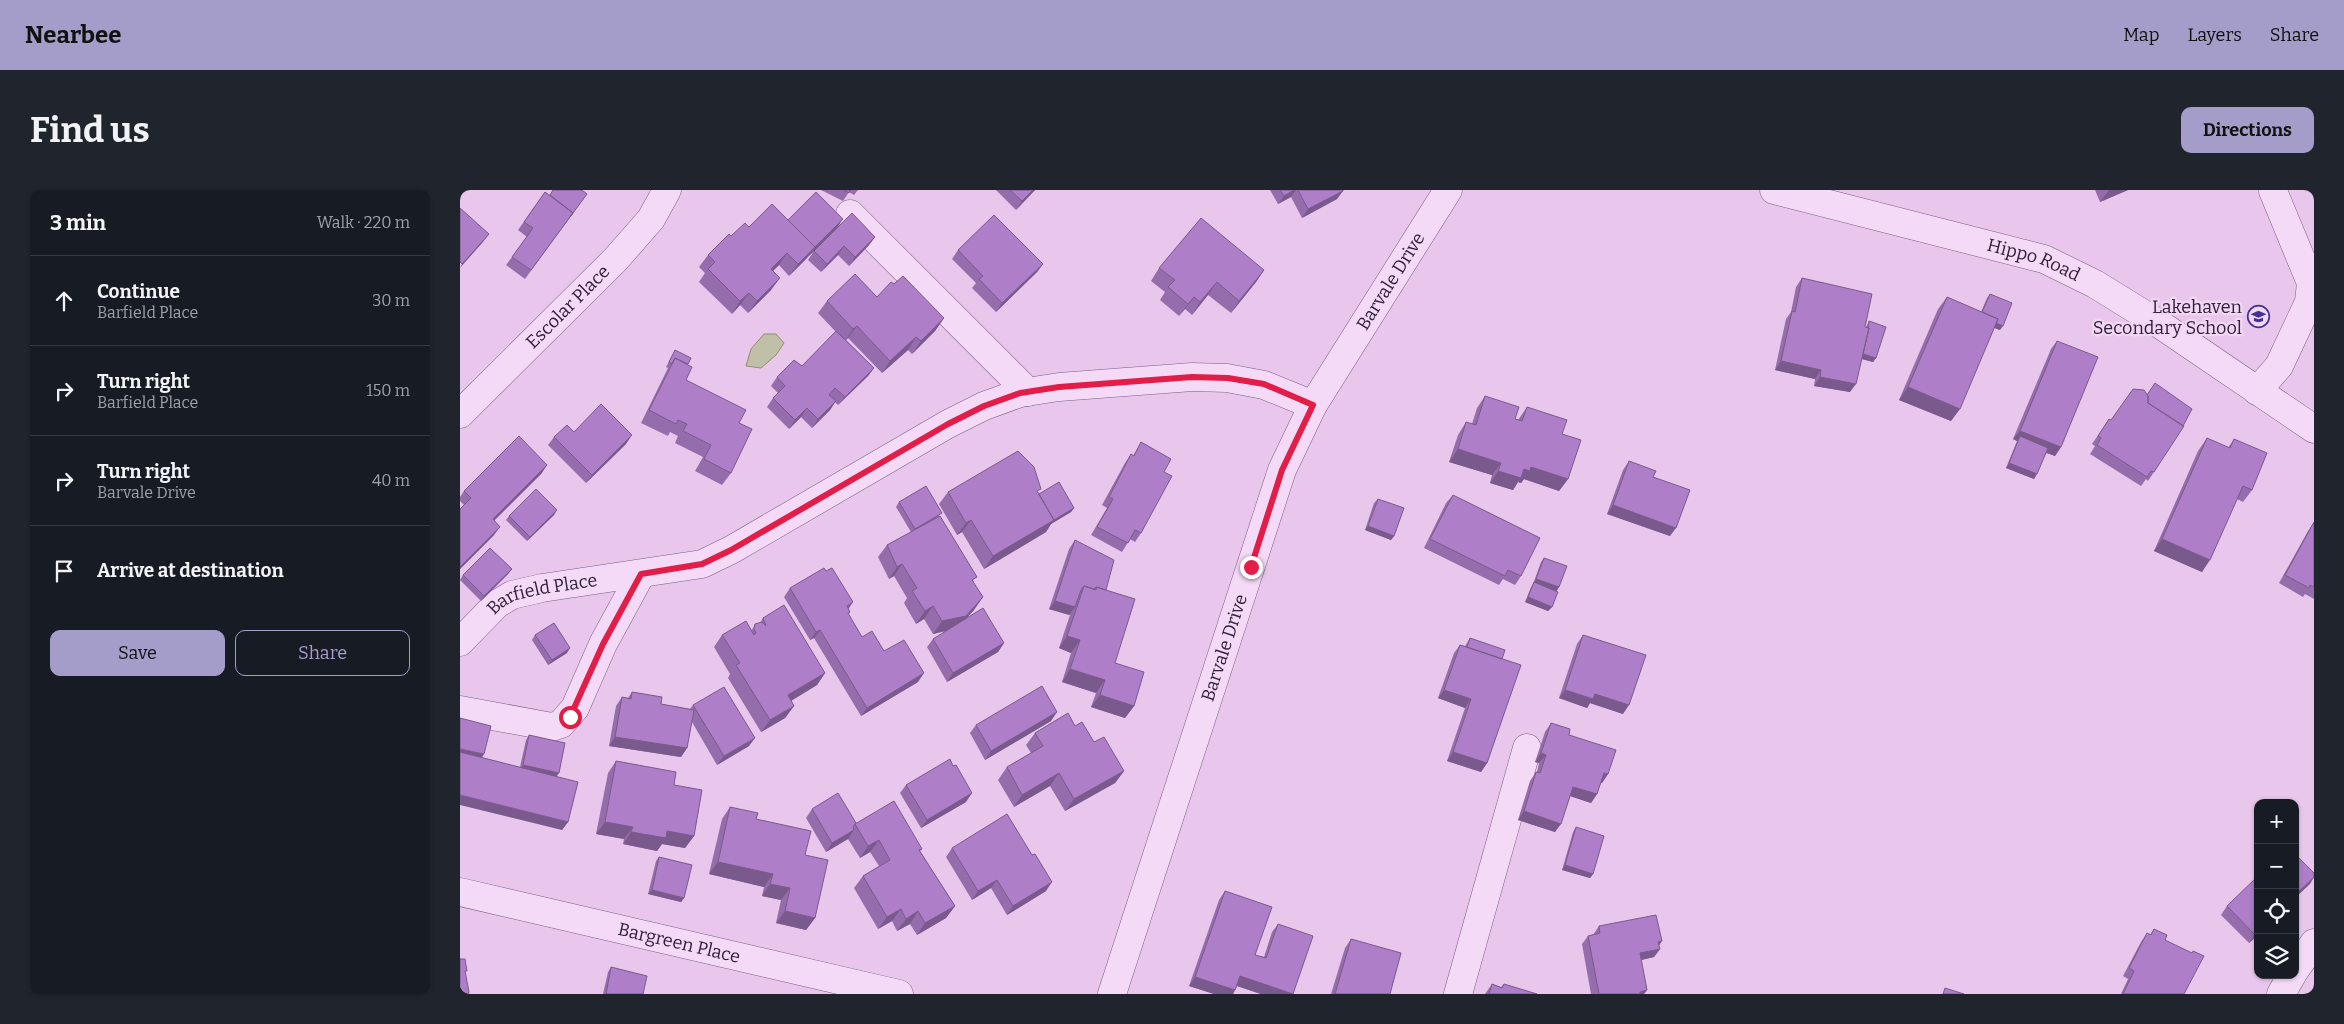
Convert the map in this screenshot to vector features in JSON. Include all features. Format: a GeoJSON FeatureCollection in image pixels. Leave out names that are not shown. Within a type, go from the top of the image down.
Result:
{"type":"FeatureCollection","features":[{"type":"Feature","properties":{"kind":"street","name":"Escolar Place"},"geometry":{"type":"LineString","coordinates":[[460,414],[615,260],[651,219],[667,190]]}},
{"type":"Feature","properties":{"kind":"street","name":"Barvale Drive"},"geometry":{"type":"LineString","coordinates":[[1112,994],[1282,470],[1313,405],[1448,190]]}},
{"type":"Feature","properties":{"kind":"street","name":"Hippo Road"},"geometry":{"type":"LineString","coordinates":[[1774,190],[1823,196],[2044,259],[2095,284],[2158,323],[2314,429]]}},
{"type":"Feature","properties":{"kind":"street"},"geometry":{"type":"LineString","coordinates":[[2257,391],[2279,366],[2309,302],[2311,283],[2273,190]]}},
{"type":"Feature","properties":{"kind":"street"},"geometry":{"type":"LineString","coordinates":[[850,214],[1028,392]]}},
{"type":"Feature","properties":{"kind":"street","name":"Barfield Place"},"geometry":{"type":"LineString","coordinates":[[460,642],[497,604],[512,595],[542,588],[702,564],[731,550],[948,424],[984,406],[1028,392],[1059,387],[1164,379],[1228,378],[1264,384],[1313,405]]}},
{"type":"Feature","properties":{"kind":"street","name":"Barfield Place"},"geometry":{"type":"LineString","coordinates":[[460,710],[552,727],[561,724],[575,708],[603,644],[641,574]]}},
{"type":"Feature","properties":{"kind":"street"},"geometry":{"type":"LineString","coordinates":[[1458,994],[1527,748]]}},
{"type":"Feature","properties":{"kind":"street","name":"Bargreen Place"},"geometry":{"type":"LineString","coordinates":[[460,892],[899,994]]}},
{"type":"Feature","properties":{"kind":"street"},"geometry":{"type":"LineString","coordinates":[[2299,964],[2314,943]]}},
{"type":"Feature","properties":{"kind":"street"},"geometry":{"type":"LineString","coordinates":[[2281,994],[2290,979]]}},
{"type":"Feature","properties":{"kind":"shaded area"},"geometry":{"type":"Polygon","coordinates":[[[764,334],[776,334],[784,343],[776,355],[761,368],[746,366],[751,349],[764,334]]]}},
{"type":"Feature","properties":{"kind":"building"},"geometry":{"type":"Polygon","coordinates":[[[553,190],[582,190],[587,194],[573,213],[550,195],[553,190]]]}},
{"type":"Feature","properties":{"kind":"building"},"geometry":{"type":"Polygon","coordinates":[[[1010,190],[1033,190],[1022,201],[1010,190]]]}},
{"type":"Feature","properties":{"kind":"building"},"geometry":{"type":"Polygon","coordinates":[[[1280,190],[1294,190],[1284,196],[1280,190]]]}},
{"type":"Feature","properties":{"kind":"building"},"geometry":{"type":"Polygon","coordinates":[[[1298,190],[1343,190],[1343,191],[1308,209],[1298,190]]]}},
{"type":"Feature","properties":{"kind":"building"},"geometry":{"type":"Polygon","coordinates":[[[545,192],[573,213],[531,270],[512,257],[533,228],[524,222],[545,192]]]}},
{"type":"Feature","properties":{"kind":"building"},"geometry":{"type":"Polygon","coordinates":[[[816,192],[843,219],[815,247],[788,220],[816,192]]]}},
{"type":"Feature","properties":{"kind":"building"},"geometry":{"type":"Polygon","coordinates":[[[772,204],[815,247],[798,264],[787,253],[771,269],[780,278],[757,301],[749,293],[740,301],[708,269],[715,262],[708,255],[729,234],[731,236],[745,223],[749,227],[772,204]]]}},
{"type":"Feature","properties":{"kind":"building"},"geometry":{"type":"Polygon","coordinates":[[[460,208],[489,234],[462,264],[460,262],[460,208]]]}},
{"type":"Feature","properties":{"kind":"building"},"geometry":{"type":"Polygon","coordinates":[[[852,213],[875,237],[855,257],[844,246],[827,264],[814,251],[852,213]]]}},
{"type":"Feature","properties":{"kind":"building"},"geometry":{"type":"Polygon","coordinates":[[[994,215],[1043,264],[1002,303],[979,279],[983,276],[958,250],[994,215]]]}},
{"type":"Feature","properties":{"kind":"building"},"geometry":{"type":"Polygon","coordinates":[[[1201,218],[1264,270],[1239,301],[1217,282],[1200,302],[1194,297],[1188,304],[1168,287],[1175,280],[1159,268],[1201,218]]]}},
{"type":"Feature","properties":{"kind":"building"},"geometry":{"type":"Polygon","coordinates":[[[855,274],[877,297],[891,282],[894,284],[903,276],[944,318],[921,341],[916,337],[890,361],[857,326],[853,329],[827,301],[855,274]]]}},
{"type":"Feature","properties":{"kind":"building"},"geometry":{"type":"Polygon","coordinates":[[[1802,278],[1872,294],[1865,327],[1869,328],[1856,384],[1820,377],[1821,370],[1781,361],[1792,311],[1795,312],[1802,278]]]}},
{"type":"Feature","properties":{"kind":"building"},"geometry":{"type":"Polygon","coordinates":[[[1990,294],[2012,303],[2003,326],[1996,323],[1998,319],[1982,312],[1990,294]]]}},
{"type":"Feature","properties":{"kind":"building"},"geometry":{"type":"Polygon","coordinates":[[[1947,297],[1998,319],[1960,409],[1908,387],[1947,297]]]}},
{"type":"Feature","properties":{"kind":"building"},"geometry":{"type":"Polygon","coordinates":[[[1869,321],[1886,327],[1876,358],[1863,354],[1869,321]]]}},
{"type":"Feature","properties":{"kind":"building"},"geometry":{"type":"Polygon","coordinates":[[[836,331],[874,368],[845,397],[835,388],[829,395],[836,401],[818,419],[807,408],[795,420],[773,398],[785,386],[777,377],[794,360],[802,366],[836,331]]]}},
{"type":"Feature","properties":{"kind":"building"},"geometry":{"type":"Polygon","coordinates":[[[2057,341],[2098,357],[2061,447],[2020,431],[2057,341]]]}},
{"type":"Feature","properties":{"kind":"building"},"geometry":{"type":"Polygon","coordinates":[[[675,350],[691,358],[688,364],[675,358],[672,364],[669,362],[675,350]]]}},
{"type":"Feature","properties":{"kind":"building"},"geometry":{"type":"Polygon","coordinates":[[[675,358],[692,367],[686,380],[746,410],[739,423],[752,429],[731,473],[704,459],[711,445],[683,431],[687,424],[678,420],[676,424],[649,410],[675,358]]]}},
{"type":"Feature","properties":{"kind":"building"},"geometry":{"type":"Polygon","coordinates":[[[2155,383],[2192,409],[2183,426],[2148,403],[2147,395],[2155,383]]]}},
{"type":"Feature","properties":{"kind":"building"},"geometry":{"type":"Polygon","coordinates":[[[2133,389],[2144,390],[2148,396],[2148,403],[2184,426],[2154,472],[2151,471],[2147,477],[2097,445],[2101,438],[2098,436],[2133,389]]]}},
{"type":"Feature","properties":{"kind":"building"},"geometry":{"type":"Polygon","coordinates":[[[1485,396],[1519,407],[1515,419],[1522,421],[1527,407],[1567,420],[1562,434],[1581,440],[1568,479],[1531,467],[1530,471],[1524,469],[1521,478],[1498,471],[1501,463],[1458,449],[1466,422],[1476,425],[1485,396]]]}},
{"type":"Feature","properties":{"kind":"building"},"geometry":{"type":"Polygon","coordinates":[[[601,404],[632,435],[592,475],[554,437],[567,425],[574,432],[601,404]]]}},
{"type":"Feature","properties":{"kind":"building"},"geometry":{"type":"Polygon","coordinates":[[[519,436],[547,465],[493,519],[500,527],[460,567],[460,509],[471,498],[464,491],[519,436]]]}},
{"type":"Feature","properties":{"kind":"building"},"geometry":{"type":"Polygon","coordinates":[[[2020,436],[2048,448],[2037,474],[2009,463],[2020,436]]]}},
{"type":"Feature","properties":{"kind":"building"},"geometry":{"type":"Polygon","coordinates":[[[2207,438],[2230,448],[2234,439],[2267,453],[2252,490],[2243,486],[2210,560],[2162,539],[2207,438]]]}},
{"type":"Feature","properties":{"kind":"building"},"geometry":{"type":"Polygon","coordinates":[[[1141,442],[1171,459],[1164,472],[1172,476],[1141,533],[1135,530],[1128,543],[1097,527],[1113,499],[1109,497],[1131,454],[1134,456],[1141,442]]]}},
{"type":"Feature","properties":{"kind":"building"},"geometry":{"type":"Polygon","coordinates":[[[1018,451],[1034,467],[1041,489],[1037,491],[1054,520],[993,556],[971,520],[966,523],[948,492],[1018,451]]]}},
{"type":"Feature","properties":{"kind":"building"},"geometry":{"type":"Polygon","coordinates":[[[1629,461],[1656,471],[1653,477],[1690,490],[1676,528],[1613,505],[1629,461]]]}},
{"type":"Feature","properties":{"kind":"building"},"geometry":{"type":"Polygon","coordinates":[[[1059,482],[1074,508],[1054,520],[1039,494],[1059,482]]]}},
{"type":"Feature","properties":{"kind":"building"},"geometry":{"type":"Polygon","coordinates":[[[926,486],[942,513],[915,529],[899,502],[926,486]]]}},
{"type":"Feature","properties":{"kind":"building"},"geometry":{"type":"Polygon","coordinates":[[[536,489],[557,510],[530,537],[509,516],[536,489]]]}},
{"type":"Feature","properties":{"kind":"building"},"geometry":{"type":"Polygon","coordinates":[[[1453,495],[1540,538],[1521,576],[1508,570],[1505,576],[1430,539],[1453,495]]]}},
{"type":"Feature","properties":{"kind":"building"},"geometry":{"type":"Polygon","coordinates":[[[1378,499],[1404,508],[1394,536],[1368,526],[1378,499]]]}},
{"type":"Feature","properties":{"kind":"building"},"geometry":{"type":"Polygon","coordinates":[[[940,516],[977,577],[972,580],[983,597],[966,616],[942,621],[933,606],[925,611],[912,591],[917,588],[902,564],[897,567],[887,545],[940,516]]]}},
{"type":"Feature","properties":{"kind":"building"},"geometry":{"type":"Polygon","coordinates":[[[2314,522],[2314,587],[2310,585],[2309,588],[2285,575],[2314,522]]]}},
{"type":"Feature","properties":{"kind":"building"},"geometry":{"type":"Polygon","coordinates":[[[1075,540],[1114,560],[1106,590],[1084,586],[1075,607],[1055,601],[1075,540]]]}},
{"type":"Feature","properties":{"kind":"building"},"geometry":{"type":"Polygon","coordinates":[[[490,548],[512,569],[484,596],[463,575],[490,548]]]}},
{"type":"Feature","properties":{"kind":"building"},"geometry":{"type":"Polygon","coordinates":[[[1544,558],[1567,566],[1559,587],[1536,579],[1544,558]]]}},
{"type":"Feature","properties":{"kind":"building"},"geometry":{"type":"Polygon","coordinates":[[[824,568],[826,571],[832,568],[853,602],[847,606],[850,612],[848,613],[862,637],[872,631],[884,651],[904,640],[924,673],[867,708],[820,630],[816,632],[790,588],[824,568]]]}},
{"type":"Feature","properties":{"kind":"building"},"geometry":{"type":"Polygon","coordinates":[[[1534,582],[1558,592],[1552,607],[1528,597],[1534,582]]]}},
{"type":"Feature","properties":{"kind":"building"},"geometry":{"type":"Polygon","coordinates":[[[1084,586],[1096,590],[1096,587],[1135,599],[1115,663],[1144,672],[1134,706],[1100,695],[1105,680],[1070,669],[1080,640],[1067,636],[1084,586]]]}},
{"type":"Feature","properties":{"kind":"building"},"geometry":{"type":"Polygon","coordinates":[[[784,605],[825,673],[788,695],[794,706],[770,720],[736,665],[740,663],[722,635],[746,621],[754,635],[756,633],[754,629],[755,624],[762,622],[766,626],[763,618],[784,605]]]}},
{"type":"Feature","properties":{"kind":"building"},"geometry":{"type":"Polygon","coordinates":[[[983,608],[1004,643],[953,673],[933,639],[983,608]]]}},
{"type":"Feature","properties":{"kind":"building"},"geometry":{"type":"Polygon","coordinates":[[[554,623],[570,648],[552,660],[535,635],[554,623]]]}},
{"type":"Feature","properties":{"kind":"building"},"geometry":{"type":"Polygon","coordinates":[[[1583,635],[1646,655],[1629,705],[1595,694],[1593,699],[1565,690],[1583,635]]]}},
{"type":"Feature","properties":{"kind":"building"},"geometry":{"type":"Polygon","coordinates":[[[1470,638],[1505,650],[1502,659],[1467,647],[1470,638]]]}},
{"type":"Feature","properties":{"kind":"building"},"geometry":{"type":"Polygon","coordinates":[[[1460,645],[1521,665],[1487,763],[1453,752],[1471,699],[1444,690],[1460,645]]]}},
{"type":"Feature","properties":{"kind":"building"},"geometry":{"type":"Polygon","coordinates":[[[1042,686],[1057,712],[991,751],[976,725],[1042,686]]]}},
{"type":"Feature","properties":{"kind":"building"},"geometry":{"type":"Polygon","coordinates":[[[724,687],[755,738],[724,756],[693,705],[724,687]]]}},
{"type":"Feature","properties":{"kind":"building"},"geometry":{"type":"Polygon","coordinates":[[[632,692],[662,697],[661,704],[694,710],[687,748],[615,737],[622,697],[631,699],[632,692]]]}},
{"type":"Feature","properties":{"kind":"building"},"geometry":{"type":"Polygon","coordinates":[[[1068,713],[1075,726],[1082,722],[1094,742],[1104,737],[1124,771],[1074,799],[1059,773],[1022,795],[1007,767],[1043,746],[1035,733],[1068,713]]]}},
{"type":"Feature","properties":{"kind":"building"},"geometry":{"type":"Polygon","coordinates":[[[460,718],[491,726],[484,754],[460,749],[460,718]]]}},
{"type":"Feature","properties":{"kind":"building"},"geometry":{"type":"Polygon","coordinates":[[[1551,723],[1570,729],[1569,735],[1616,750],[1608,774],[1604,773],[1597,794],[1573,787],[1561,824],[1524,811],[1536,772],[1540,773],[1546,755],[1541,753],[1551,723]]]}},
{"type":"Feature","properties":{"kind":"building"},"geometry":{"type":"Polygon","coordinates":[[[529,735],[565,743],[559,773],[523,765],[529,735]]]}},
{"type":"Feature","properties":{"kind":"building"},"geometry":{"type":"Polygon","coordinates":[[[460,752],[578,782],[568,822],[460,795],[460,752]]]}},
{"type":"Feature","properties":{"kind":"building"},"geometry":{"type":"Polygon","coordinates":[[[950,759],[953,766],[956,765],[972,793],[927,820],[906,785],[950,759]]]}},
{"type":"Feature","properties":{"kind":"building"},"geometry":{"type":"Polygon","coordinates":[[[616,761],[676,772],[674,785],[702,790],[694,836],[667,831],[666,838],[631,832],[633,827],[605,822],[616,761]]]}},
{"type":"Feature","properties":{"kind":"building"},"geometry":{"type":"Polygon","coordinates":[[[838,793],[856,823],[853,827],[854,830],[832,843],[812,809],[838,793]]]}},
{"type":"Feature","properties":{"kind":"building"},"geometry":{"type":"Polygon","coordinates":[[[894,801],[922,849],[919,850],[955,906],[925,923],[918,911],[906,919],[901,909],[887,917],[863,876],[890,860],[879,840],[868,846],[855,824],[894,801]]]}},
{"type":"Feature","properties":{"kind":"building"},"geometry":{"type":"Polygon","coordinates":[[[730,807],[758,813],[756,819],[811,831],[805,855],[828,860],[815,918],[785,911],[790,888],[770,884],[773,874],[718,862],[730,807]]]}},
{"type":"Feature","properties":{"kind":"building"},"geometry":{"type":"Polygon","coordinates":[[[1007,814],[1032,855],[1035,854],[1052,882],[1013,906],[997,880],[978,891],[952,848],[1007,814]]]}},
{"type":"Feature","properties":{"kind":"building"},"geometry":{"type":"Polygon","coordinates":[[[1576,827],[1604,836],[1593,874],[1565,865],[1576,827]]]}},
{"type":"Feature","properties":{"kind":"building"},"geometry":{"type":"Polygon","coordinates":[[[659,857],[692,865],[684,898],[652,890],[659,857]]]}},
{"type":"Feature","properties":{"kind":"building"},"geometry":{"type":"Polygon","coordinates":[[[2299,858],[2314,873],[2314,877],[2299,891],[2299,858]]]}},
{"type":"Feature","properties":{"kind":"building"},"geometry":{"type":"Polygon","coordinates":[[[2254,880],[2254,934],[2227,906],[2254,880]]]}},
{"type":"Feature","properties":{"kind":"building"},"geometry":{"type":"Polygon","coordinates":[[[1225,891],[1272,907],[1255,955],[1266,958],[1278,924],[1313,936],[1293,994],[1240,976],[1235,990],[1195,977],[1225,891]]]}},
{"type":"Feature","properties":{"kind":"building"},"geometry":{"type":"Polygon","coordinates":[[[1656,915],[1662,941],[1658,942],[1660,949],[1640,953],[1647,990],[1640,992],[1640,994],[1599,994],[1588,936],[1600,933],[1599,926],[1656,915]]]}},
{"type":"Feature","properties":{"kind":"building"},"geometry":{"type":"Polygon","coordinates":[[[2154,929],[2167,935],[2165,940],[2192,953],[2193,951],[2204,956],[2184,994],[2123,994],[2134,971],[2129,968],[2147,933],[2151,935],[2154,929]]]}},
{"type":"Feature","properties":{"kind":"building"},"geometry":{"type":"Polygon","coordinates":[[[1351,939],[1401,953],[1390,994],[1335,994],[1351,939]]]}},
{"type":"Feature","properties":{"kind":"building"},"geometry":{"type":"Polygon","coordinates":[[[460,959],[465,959],[468,994],[460,994],[460,959]]]}},
{"type":"Feature","properties":{"kind":"building"},"geometry":{"type":"Polygon","coordinates":[[[611,967],[647,976],[643,994],[606,994],[611,967]]]}},
{"type":"Feature","properties":{"kind":"building"},"geometry":{"type":"Polygon","coordinates":[[[1492,984],[1502,988],[1504,984],[1537,994],[1489,994],[1492,984]]]}},
{"type":"Feature","properties":{"kind":"building"},"geometry":{"type":"Polygon","coordinates":[[[1945,988],[1964,994],[1943,994],[1945,988]]]}},
{"type":"Feature","properties":{"kind":"place","name":"Lakehaven Secondary School"},"geometry":{"type":"Point","coordinates":[2258,317]}},
{"type":"Feature","properties":{"kind":"route"},"geometry":{"type":"LineString","coordinates":[[570,717],[603,644],[641,574],[702,564],[731,550],[948,424],[984,406],[1020,393],[1059,387],[1192,377],[1228,378],[1264,384],[1313,405],[1282,470],[1251,567]]}}]}
